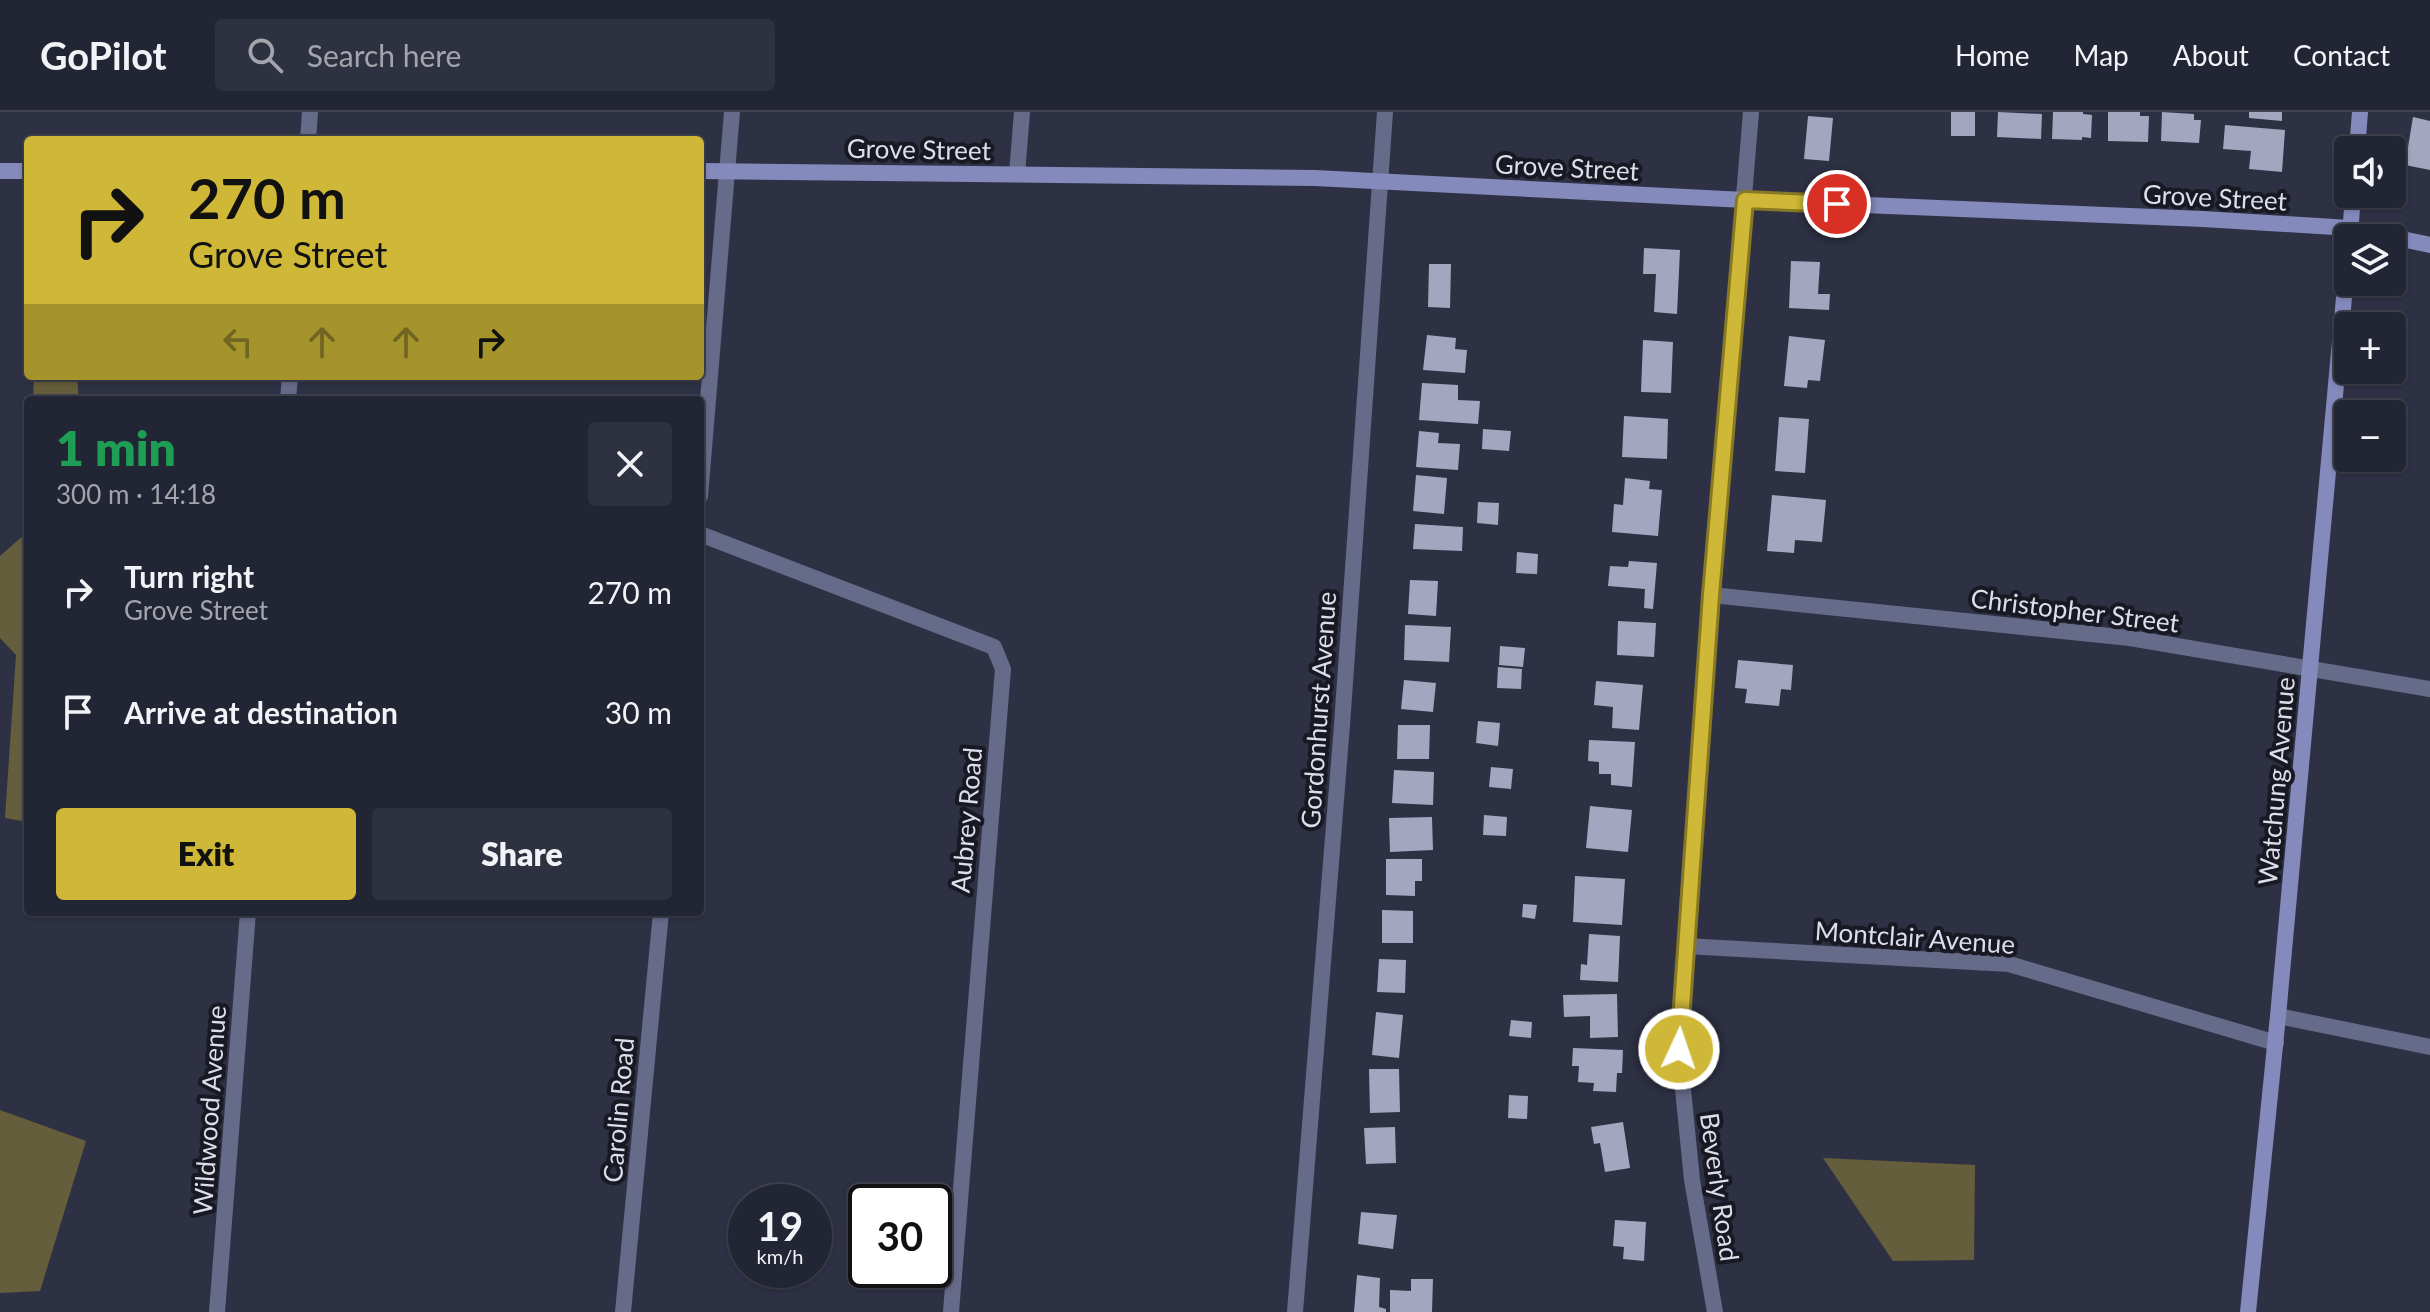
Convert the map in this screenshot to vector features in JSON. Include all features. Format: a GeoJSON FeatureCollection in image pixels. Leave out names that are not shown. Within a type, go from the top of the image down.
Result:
{"type":"FeatureCollection","features":[{"type":"Feature","properties":{"kind":"main road"},"geometry":{"type":"LineString","coordinates":[[2358,136],[2360,112]]}},
{"type":"Feature","properties":{"kind":"main road"},"geometry":{"type":"LineString","coordinates":[[0,171],[24,171]]}},
{"type":"Feature","properties":{"kind":"main road","name":"Grove Street"},"geometry":{"type":"LineString","coordinates":[[704,171],[1315,178],[2203,219],[2334,231]]}},
{"type":"Feature","properties":{"kind":"main road","name":"Grove Street"},"geometry":{"type":"LineString","coordinates":[[2406,241],[2430,245]]}},
{"type":"Feature","properties":{"kind":"main road","name":"Watchung Avenue"},"geometry":{"type":"LineString","coordinates":[[2248,1312],[2276,1043],[2344,296]]}},
{"type":"Feature","properties":{"kind":"street"},"geometry":{"type":"LineString","coordinates":[[308,136],[310,112]]}},
{"type":"Feature","properties":{"kind":"street"},"geometry":{"type":"LineString","coordinates":[[704,450],[732,112]]}},
{"type":"Feature","properties":{"kind":"street"},"geometry":{"type":"LineString","coordinates":[[1017,174],[1022,112]]}},
{"type":"Feature","properties":{"kind":"street","name":"Gordonhurst Avenue"},"geometry":{"type":"LineString","coordinates":[[1295,1312],[1342,725],[1385,112]]}},
{"type":"Feature","properties":{"kind":"street","name":"Beverly Road"},"geometry":{"type":"LineString","coordinates":[[1715,1312],[1692,1180],[1679,1049],[1711,595],[1751,112]]}},
{"type":"Feature","properties":{"kind":"street","name":"Aubrey Road"},"geometry":{"type":"LineString","coordinates":[[704,536],[994,647],[1003,669],[951,1312]]}},
{"type":"Feature","properties":{"kind":"street","name":"Christopher Street"},"geometry":{"type":"LineString","coordinates":[[1711,595],[2130,638],[2430,689]]}},
{"type":"Feature","properties":{"kind":"street","name":"Wildwood Avenue"},"geometry":{"type":"LineString","coordinates":[[217,1312],[248,916]]}},
{"type":"Feature","properties":{"kind":"street","name":"Carolin Road"},"geometry":{"type":"LineString","coordinates":[[623,1312],[661,916]]}},
{"type":"Feature","properties":{"kind":"street","name":"Montclair Avenue"},"geometry":{"type":"LineString","coordinates":[[1685,946],[2009,964],[2276,1043]]}},
{"type":"Feature","properties":{"kind":"street"},"geometry":{"type":"LineString","coordinates":[[2278,1016],[2430,1047]]}},
{"type":"Feature","properties":{"kind":"shaded area"},"geometry":{"type":"Polygon","coordinates":[[[34,380],[77,380],[79,396],[33,396],[34,380]]]}},
{"type":"Feature","properties":{"kind":"shaded area"},"geometry":{"type":"Polygon","coordinates":[[[24,535],[24,821],[5,818],[16,655],[0,638],[0,556],[24,535]]]}},
{"type":"Feature","properties":{"kind":"shaded area"},"geometry":{"type":"Polygon","coordinates":[[[0,1110],[86,1141],[40,1291],[0,1293],[0,1110]]]}},
{"type":"Feature","properties":{"kind":"shaded area"},"geometry":{"type":"Polygon","coordinates":[[[1823,1158],[1975,1165],[1974,1260],[1893,1261],[1823,1158]]]}},
{"type":"Feature","properties":{"kind":"building"},"geometry":{"type":"Polygon","coordinates":[[[1951,112],[1975,112],[1975,136],[1951,136],[1951,112]]]}},
{"type":"Feature","properties":{"kind":"building"},"geometry":{"type":"Polygon","coordinates":[[[1998,112],[2042,114],[2041,139],[1997,137],[1998,112]]]}},
{"type":"Feature","properties":{"kind":"building"},"geometry":{"type":"Polygon","coordinates":[[[2053,112],[2092,115],[2091,138],[2052,139],[2053,112]]]}},
{"type":"Feature","properties":{"kind":"building"},"geometry":{"type":"Polygon","coordinates":[[[2108,112],[2140,112],[2140,116],[2149,116],[2148,142],[2108,141],[2108,112]]]}},
{"type":"Feature","properties":{"kind":"building"},"geometry":{"type":"Polygon","coordinates":[[[2162,112],[2194,114],[2194,120],[2201,120],[2199,143],[2161,141],[2162,112]]]}},
{"type":"Feature","properties":{"kind":"building"},"geometry":{"type":"Polygon","coordinates":[[[2249,112],[2282,112],[2282,121],[2249,118],[2249,112]]]}},
{"type":"Feature","properties":{"kind":"building"},"geometry":{"type":"Polygon","coordinates":[[[1808,116],[1833,118],[1829,161],[1804,159],[1808,116]]]}},
{"type":"Feature","properties":{"kind":"building"},"geometry":{"type":"Polygon","coordinates":[[[2413,117],[2430,121],[2430,170],[2406,165],[2413,117]]]}},
{"type":"Feature","properties":{"kind":"building"},"geometry":{"type":"Polygon","coordinates":[[[2225,125],[2285,130],[2282,172],[2249,169],[2251,151],[2223,149],[2225,125]]]}},
{"type":"Feature","properties":{"kind":"building"},"geometry":{"type":"Polygon","coordinates":[[[1644,248],[1680,250],[1677,314],[1654,312],[1656,274],[1643,274],[1644,248]]]}},
{"type":"Feature","properties":{"kind":"building"},"geometry":{"type":"Polygon","coordinates":[[[1791,261],[1820,262],[1818,294],[1830,294],[1829,310],[1789,308],[1791,261]]]}},
{"type":"Feature","properties":{"kind":"building"},"geometry":{"type":"Polygon","coordinates":[[[1429,264],[1451,264],[1450,308],[1428,307],[1429,264]]]}},
{"type":"Feature","properties":{"kind":"building"},"geometry":{"type":"Polygon","coordinates":[[[1427,335],[1456,338],[1455,349],[1467,350],[1465,373],[1423,370],[1427,335]]]}},
{"type":"Feature","properties":{"kind":"building"},"geometry":{"type":"Polygon","coordinates":[[[1789,336],[1825,340],[1820,381],[1808,380],[1807,388],[1784,386],[1789,336]]]}},
{"type":"Feature","properties":{"kind":"building"},"geometry":{"type":"Polygon","coordinates":[[[1643,340],[1673,342],[1671,393],[1641,392],[1643,340]]]}},
{"type":"Feature","properties":{"kind":"building"},"geometry":{"type":"Polygon","coordinates":[[[1422,383],[1458,385],[1458,400],[1480,401],[1478,424],[1419,420],[1422,383]]]}},
{"type":"Feature","properties":{"kind":"building"},"geometry":{"type":"Polygon","coordinates":[[[1624,416],[1668,419],[1667,459],[1622,457],[1624,416]]]}},
{"type":"Feature","properties":{"kind":"building"},"geometry":{"type":"Polygon","coordinates":[[[1779,417],[1809,419],[1805,473],[1775,471],[1779,417]]]}},
{"type":"Feature","properties":{"kind":"building"},"geometry":{"type":"Polygon","coordinates":[[[1483,429],[1511,431],[1509,451],[1482,449],[1483,429]]]}},
{"type":"Feature","properties":{"kind":"building"},"geometry":{"type":"Polygon","coordinates":[[[1419,431],[1439,433],[1438,443],[1460,444],[1458,470],[1416,467],[1419,431]]]}},
{"type":"Feature","properties":{"kind":"building"},"geometry":{"type":"Polygon","coordinates":[[[1416,475],[1447,478],[1444,514],[1413,511],[1416,475]]]}},
{"type":"Feature","properties":{"kind":"building"},"geometry":{"type":"Polygon","coordinates":[[[1625,478],[1650,481],[1649,489],[1662,490],[1658,536],[1612,532],[1614,504],[1623,505],[1625,478]]]}},
{"type":"Feature","properties":{"kind":"building"},"geometry":{"type":"Polygon","coordinates":[[[1772,495],[1826,500],[1822,542],[1795,540],[1794,553],[1767,551],[1772,495]]]}},
{"type":"Feature","properties":{"kind":"building"},"geometry":{"type":"Polygon","coordinates":[[[1478,502],[1499,503],[1498,525],[1477,523],[1478,502]]]}},
{"type":"Feature","properties":{"kind":"building"},"geometry":{"type":"Polygon","coordinates":[[[1415,524],[1463,527],[1462,551],[1413,549],[1415,524]]]}},
{"type":"Feature","properties":{"kind":"building"},"geometry":{"type":"Polygon","coordinates":[[[1517,552],[1538,554],[1537,574],[1516,573],[1517,552]]]}},
{"type":"Feature","properties":{"kind":"building"},"geometry":{"type":"Polygon","coordinates":[[[1629,561],[1657,563],[1653,609],[1644,608],[1645,589],[1608,586],[1610,566],[1628,567],[1629,561]]]}},
{"type":"Feature","properties":{"kind":"building"},"geometry":{"type":"Polygon","coordinates":[[[1410,580],[1438,581],[1436,616],[1408,614],[1410,580]]]}},
{"type":"Feature","properties":{"kind":"building"},"geometry":{"type":"Polygon","coordinates":[[[1618,621],[1656,623],[1654,657],[1617,655],[1618,621]]]}},
{"type":"Feature","properties":{"kind":"building"},"geometry":{"type":"Polygon","coordinates":[[[1405,625],[1451,627],[1449,662],[1404,660],[1405,625]]]}},
{"type":"Feature","properties":{"kind":"building"},"geometry":{"type":"Polygon","coordinates":[[[1500,646],[1525,648],[1523,667],[1499,665],[1500,646]]]}},
{"type":"Feature","properties":{"kind":"building"},"geometry":{"type":"Polygon","coordinates":[[[1738,660],[1793,665],[1791,690],[1781,689],[1779,706],[1745,703],[1747,689],[1735,688],[1738,660]]]}},
{"type":"Feature","properties":{"kind":"building"},"geometry":{"type":"Polygon","coordinates":[[[1498,667],[1522,669],[1521,689],[1497,688],[1498,667]]]}},
{"type":"Feature","properties":{"kind":"building"},"geometry":{"type":"Polygon","coordinates":[[[1404,680],[1436,683],[1433,712],[1401,709],[1404,680]]]}},
{"type":"Feature","properties":{"kind":"building"},"geometry":{"type":"Polygon","coordinates":[[[1596,681],[1643,685],[1639,730],[1612,728],[1613,707],[1594,705],[1596,681]]]}},
{"type":"Feature","properties":{"kind":"building"},"geometry":{"type":"Polygon","coordinates":[[[1478,721],[1500,723],[1498,746],[1476,743],[1478,721]]]}},
{"type":"Feature","properties":{"kind":"building"},"geometry":{"type":"Polygon","coordinates":[[[1398,725],[1430,725],[1429,759],[1397,759],[1398,725]]]}},
{"type":"Feature","properties":{"kind":"building"},"geometry":{"type":"Polygon","coordinates":[[[1589,740],[1635,742],[1632,787],[1611,785],[1611,774],[1599,774],[1599,762],[1588,761],[1589,740]]]}},
{"type":"Feature","properties":{"kind":"building"},"geometry":{"type":"Polygon","coordinates":[[[1491,767],[1513,769],[1511,789],[1489,787],[1491,767]]]}},
{"type":"Feature","properties":{"kind":"building"},"geometry":{"type":"Polygon","coordinates":[[[1394,770],[1434,772],[1433,805],[1392,803],[1394,770]]]}},
{"type":"Feature","properties":{"kind":"building"},"geometry":{"type":"Polygon","coordinates":[[[1590,806],[1632,810],[1628,852],[1586,848],[1590,806]]]}},
{"type":"Feature","properties":{"kind":"building"},"geometry":{"type":"Polygon","coordinates":[[[1484,815],[1507,817],[1506,836],[1483,835],[1484,815]]]}},
{"type":"Feature","properties":{"kind":"building"},"geometry":{"type":"Polygon","coordinates":[[[1432,817],[1433,850],[1390,852],[1389,818],[1432,817]]]}},
{"type":"Feature","properties":{"kind":"building"},"geometry":{"type":"Polygon","coordinates":[[[1386,859],[1422,859],[1422,881],[1415,881],[1415,896],[1386,895],[1386,859]]]}},
{"type":"Feature","properties":{"kind":"building"},"geometry":{"type":"Polygon","coordinates":[[[1575,876],[1625,879],[1622,925],[1573,922],[1575,876]]]}},
{"type":"Feature","properties":{"kind":"building"},"geometry":{"type":"Polygon","coordinates":[[[1523,904],[1537,905],[1535,919],[1522,917],[1523,904]]]}},
{"type":"Feature","properties":{"kind":"building"},"geometry":{"type":"Polygon","coordinates":[[[1382,910],[1413,911],[1413,943],[1382,943],[1382,910]]]}},
{"type":"Feature","properties":{"kind":"building"},"geometry":{"type":"Polygon","coordinates":[[[1589,934],[1620,936],[1618,982],[1580,980],[1581,964],[1587,965],[1589,934]]]}},
{"type":"Feature","properties":{"kind":"building"},"geometry":{"type":"Polygon","coordinates":[[[1379,959],[1406,960],[1405,993],[1377,992],[1379,959]]]}},
{"type":"Feature","properties":{"kind":"building"},"geometry":{"type":"Polygon","coordinates":[[[1617,994],[1618,1037],[1590,1038],[1590,1016],[1564,1017],[1563,995],[1617,994]]]}},
{"type":"Feature","properties":{"kind":"building"},"geometry":{"type":"Polygon","coordinates":[[[1376,1012],[1403,1015],[1399,1058],[1372,1055],[1376,1012]]]}},
{"type":"Feature","properties":{"kind":"building"},"geometry":{"type":"Polygon","coordinates":[[[1511,1020],[1532,1022],[1531,1038],[1509,1036],[1511,1020]]]}},
{"type":"Feature","properties":{"kind":"building"},"geometry":{"type":"Polygon","coordinates":[[[1573,1048],[1623,1050],[1622,1073],[1617,1073],[1616,1092],[1593,1091],[1594,1083],[1578,1082],[1579,1066],[1572,1066],[1573,1048]]]}},
{"type":"Feature","properties":{"kind":"building"},"geometry":{"type":"Polygon","coordinates":[[[1369,1069],[1399,1069],[1400,1112],[1370,1113],[1369,1069]]]}},
{"type":"Feature","properties":{"kind":"building"},"geometry":{"type":"Polygon","coordinates":[[[1509,1095],[1528,1096],[1527,1119],[1508,1118],[1509,1095]]]}},
{"type":"Feature","properties":{"kind":"building"},"geometry":{"type":"Polygon","coordinates":[[[1623,1122],[1630,1168],[1605,1172],[1600,1143],[1594,1144],[1591,1127],[1623,1122]]]}},
{"type":"Feature","properties":{"kind":"building"},"geometry":{"type":"Polygon","coordinates":[[[1395,1127],[1396,1163],[1366,1164],[1364,1128],[1395,1127]]]}},
{"type":"Feature","properties":{"kind":"building"},"geometry":{"type":"Polygon","coordinates":[[[1361,1212],[1397,1215],[1393,1249],[1358,1244],[1361,1212]]]}},
{"type":"Feature","properties":{"kind":"building"},"geometry":{"type":"Polygon","coordinates":[[[1615,1220],[1646,1222],[1644,1261],[1623,1259],[1624,1247],[1613,1246],[1615,1220]]]}},
{"type":"Feature","properties":{"kind":"building"},"geometry":{"type":"Polygon","coordinates":[[[1357,1275],[1380,1278],[1379,1307],[1386,1309],[1386,1312],[1354,1312],[1357,1275]]]}},
{"type":"Feature","properties":{"kind":"building"},"geometry":{"type":"Polygon","coordinates":[[[1411,1279],[1433,1279],[1432,1312],[1390,1312],[1390,1290],[1411,1291],[1411,1279]]]}},
{"type":"Feature","properties":{"kind":"route"},"geometry":{"type":"LineString","coordinates":[[1679,1049],[1711,595],[1745,200],[1837,204]]}}]}
